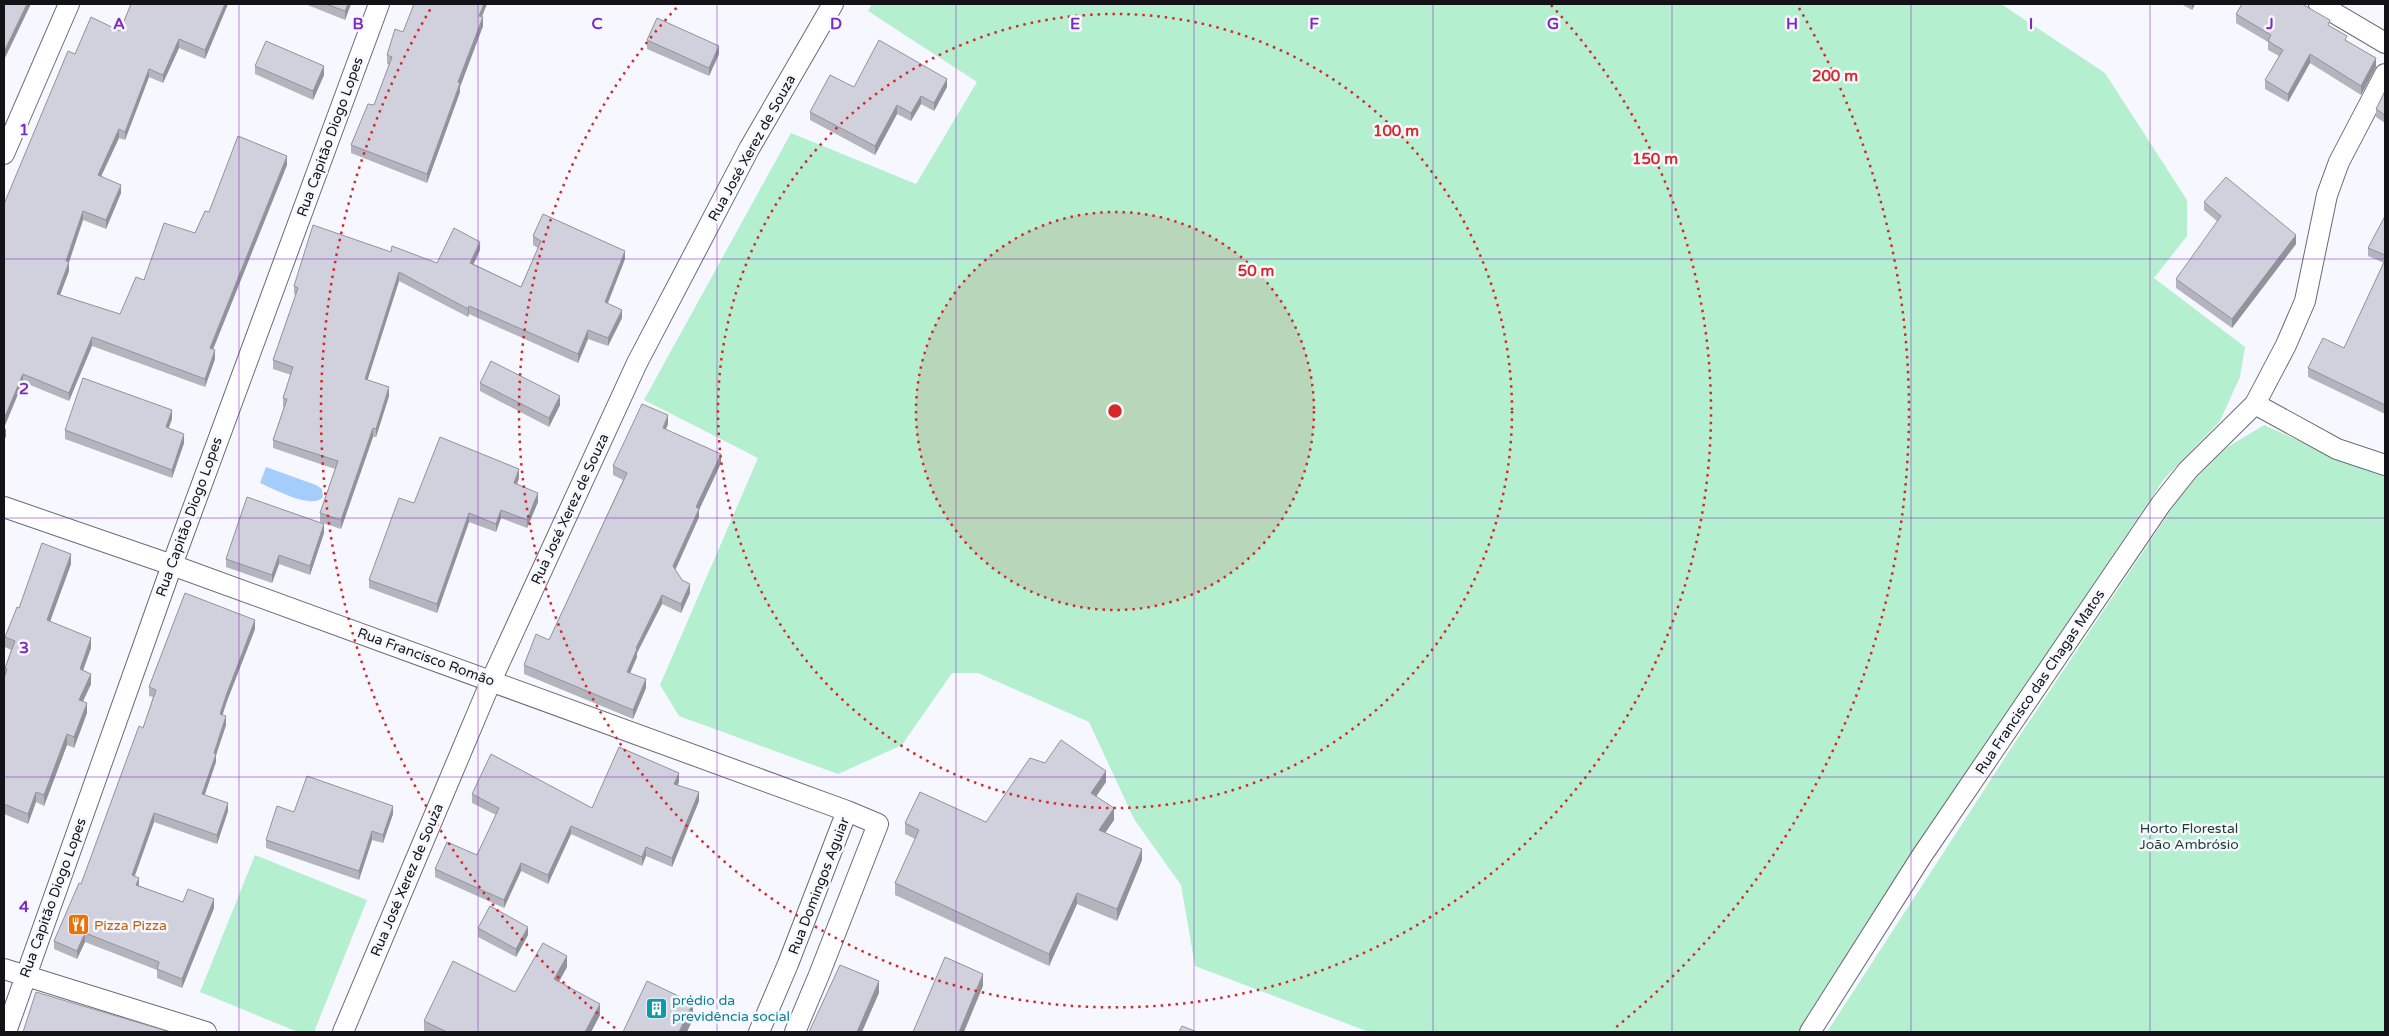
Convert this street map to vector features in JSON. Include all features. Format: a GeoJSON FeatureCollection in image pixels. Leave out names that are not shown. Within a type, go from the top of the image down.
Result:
{"type":"FeatureCollection","features":[{"type":"Feature","properties":{"kind":"street"},"geometry":{"type":"LineString","coordinates":[[4,154],[69,4]]}},
{"type":"Feature","properties":{"kind":"street","name":"Rua Capitão Diogo Lopes"},"geometry":{"type":"LineString","coordinates":[[6,1032],[172,564],[379,4]]}},
{"type":"Feature","properties":{"kind":"street","name":"Rua José Xerez de Souza"},"geometry":{"type":"LineString","coordinates":[[343,1032],[491,681],[637,363],[749,149],[833,4]]}},
{"type":"Feature","properties":{"kind":"street"},"geometry":{"type":"LineString","coordinates":[[2319,4],[2385,43]]}},
{"type":"Feature","properties":{"kind":"street","name":"Rua Francisco das Chagas Matos"},"geometry":{"type":"LineString","coordinates":[[1810,1032],[1921,857],[2161,504],[2188,470],[2255,404],[2286,345],[2305,301],[2327,195],[2339,162],[2385,74]]}},
{"type":"Feature","properties":{"kind":"street"},"geometry":{"type":"LineString","coordinates":[[2255,404],[2338,449],[2385,465]]}},
{"type":"Feature","properties":{"kind":"street","name":"Rua Francisco Romão"},"geometry":{"type":"LineString","coordinates":[[4,507],[172,564],[847,811]]}},
{"type":"Feature","properties":{"kind":"street","name":"Rua Domingos Aguiar"},"geometry":{"type":"LineString","coordinates":[[759,1032],[788,964],[847,811],[878,824],[795,1032]]}},
{"type":"Feature","properties":{"kind":"street"},"geometry":{"type":"LineString","coordinates":[[788,964],[819,975]]}},
{"type":"Feature","properties":{"kind":"street"},"geometry":{"type":"LineString","coordinates":[[4,969],[206,1032]]}},
{"type":"Feature","properties":{"kind":"green space"},"geometry":{"type":"Polygon","coordinates":[[[872,4],[2001,4],[2105,73],[2187,200],[2187,236],[2154,278],[2245,347],[2240,377],[2220,421],[2164,479],[1976,758],[1811,1032],[1369,1032],[1195,966],[1181,885],[1134,819],[1089,722],[978,673],[952,673],[902,745],[838,774],[679,716],[660,685],[758,458],[644,400],[791,133],[916,184],[977,82],[868,11],[872,4]]]}},
{"type":"Feature","properties":{"kind":"green space","name":"Horto Florestal João Ambrósio"},"geometry":{"type":"Polygon","coordinates":[[[2264,425],[2385,477],[2385,1032],[1827,1032],[2010,750],[2185,489],[2226,448],[2264,425]]]}},
{"type":"Feature","properties":{"kind":"green space"},"geometry":{"type":"Polygon","coordinates":[[[255,855],[367,900],[314,1032],[298,1032],[200,992],[255,855]]]}},
{"type":"Feature","properties":{"kind":"water"},"geometry":{"type":"Polygon","coordinates":[[[266,467],[316,485],[322,489],[323,497],[318,500],[302,500],[260,483],[266,467]]]}},
{"type":"Feature","properties":{"kind":"building"},"geometry":{"type":"Polygon","coordinates":[[[4,4],[27,4],[4,52],[4,4]]]}},
{"type":"Feature","properties":{"kind":"building"},"geometry":{"type":"Polygon","coordinates":[[[131,4],[225,4],[205,50],[179,39],[163,75],[149,69],[125,132],[119,129],[98,175],[121,185],[106,220],[83,211],[66,261],[69,262],[57,294],[120,314],[136,277],[144,280],[164,223],[195,233],[205,211],[209,212],[238,136],[287,156],[210,348],[215,350],[205,379],[92,337],[69,393],[23,374],[4,419],[4,204],[68,51],[75,54],[91,17],[120,31],[131,4]]]}},
{"type":"Feature","properties":{"kind":"building"},"geometry":{"type":"Polygon","coordinates":[[[326,4],[348,4],[345,11],[326,4]]]}},
{"type":"Feature","properties":{"kind":"building"},"geometry":{"type":"Polygon","coordinates":[[[414,4],[484,4],[479,16],[483,17],[458,82],[460,83],[427,174],[351,145],[368,104],[374,105],[392,57],[387,55],[395,29],[403,32],[414,4]]]}},
{"type":"Feature","properties":{"kind":"building"},"geometry":{"type":"Polygon","coordinates":[[[2242,4],[2302,4],[2330,20],[2328,25],[2347,36],[2345,40],[2376,58],[2361,86],[2310,54],[2288,94],[2265,80],[2283,50],[2268,41],[2271,35],[2236,14],[2242,4]]]}},
{"type":"Feature","properties":{"kind":"building"},"geometry":{"type":"Polygon","coordinates":[[[657,18],[719,46],[709,68],[647,40],[657,18]]]}},
{"type":"Feature","properties":{"kind":"building"},"geometry":{"type":"Polygon","coordinates":[[[879,40],[947,79],[934,103],[921,96],[911,113],[897,105],[875,146],[810,112],[830,75],[854,87],[879,40]]]}},
{"type":"Feature","properties":{"kind":"building"},"geometry":{"type":"Polygon","coordinates":[[[266,41],[324,66],[313,91],[255,66],[266,41]]]}},
{"type":"Feature","properties":{"kind":"building"},"geometry":{"type":"Polygon","coordinates":[[[2385,91],[2385,115],[2376,109],[2385,91]]]}},
{"type":"Feature","properties":{"kind":"building"},"geometry":{"type":"Polygon","coordinates":[[[2226,177],[2296,235],[2232,319],[2176,279],[2221,216],[2204,202],[2226,177]]]}},
{"type":"Feature","properties":{"kind":"building"},"geometry":{"type":"Polygon","coordinates":[[[543,214],[625,251],[605,302],[622,310],[608,338],[588,330],[578,354],[469,306],[468,309],[399,272],[365,379],[389,387],[376,429],[373,428],[341,520],[320,513],[338,461],[273,440],[287,399],[283,398],[293,367],[273,360],[298,288],[294,286],[313,225],[391,252],[392,246],[437,263],[454,228],[480,242],[470,263],[521,287],[541,241],[533,236],[543,214]]]}},
{"type":"Feature","properties":{"kind":"building"},"geometry":{"type":"Polygon","coordinates":[[[2385,216],[2385,255],[2368,248],[2385,216]]]}},
{"type":"Feature","properties":{"kind":"building"},"geometry":{"type":"Polygon","coordinates":[[[2385,260],[2385,405],[2308,368],[2323,338],[2344,348],[2385,260]]]}},
{"type":"Feature","properties":{"kind":"building"},"geometry":{"type":"Polygon","coordinates":[[[491,361],[560,396],[549,418],[480,383],[491,361]]]}},
{"type":"Feature","properties":{"kind":"building"},"geometry":{"type":"Polygon","coordinates":[[[83,378],[172,410],[166,427],[184,434],[172,470],[65,430],[83,378]]]}},
{"type":"Feature","properties":{"kind":"building"},"geometry":{"type":"Polygon","coordinates":[[[642,404],[668,415],[663,428],[721,454],[696,507],[699,509],[673,566],[682,580],[690,584],[681,604],[662,595],[636,648],[627,672],[646,679],[633,710],[524,665],[536,634],[549,640],[627,473],[613,466],[642,404]]]}},
{"type":"Feature","properties":{"kind":"building"},"geometry":{"type":"Polygon","coordinates":[[[440,437],[519,469],[514,483],[538,493],[527,520],[501,510],[496,524],[469,513],[437,604],[369,580],[399,498],[414,503],[440,437]]]}},
{"type":"Feature","properties":{"kind":"building"},"geometry":{"type":"Polygon","coordinates":[[[247,497],[324,524],[310,566],[279,555],[272,575],[226,559],[247,497]]]}},
{"type":"Feature","properties":{"kind":"building"},"geometry":{"type":"Polygon","coordinates":[[[42,543],[71,554],[47,620],[91,638],[80,669],[91,674],[79,700],[87,703],[74,737],[67,734],[44,795],[36,792],[28,814],[4,804],[4,678],[7,669],[5,668],[15,641],[5,637],[17,607],[19,608],[42,543]]]}},
{"type":"Feature","properties":{"kind":"building"},"geometry":{"type":"Polygon","coordinates":[[[185,593],[255,620],[220,714],[226,716],[214,753],[216,754],[202,794],[228,803],[217,835],[154,813],[132,875],[139,878],[136,885],[183,902],[188,889],[214,899],[182,979],[157,969],[159,962],[85,933],[77,951],[54,941],[79,883],[81,884],[139,726],[143,728],[156,690],[149,687],[185,593]]]}},
{"type":"Feature","properties":{"kind":"building"},"geometry":{"type":"Polygon","coordinates":[[[1061,740],[1106,771],[1091,793],[1114,808],[1099,830],[1142,849],[1117,909],[1077,893],[1049,954],[895,883],[919,830],[905,823],[920,792],[986,822],[1030,758],[1045,763],[1061,740]]]}},
{"type":"Feature","properties":{"kind":"building"},"geometry":{"type":"Polygon","coordinates":[[[619,747],[679,773],[674,784],[699,792],[672,858],[646,847],[642,857],[571,826],[548,875],[521,863],[504,900],[435,869],[447,842],[477,855],[499,808],[472,794],[491,754],[592,808],[619,747]]]}},
{"type":"Feature","properties":{"kind":"building"},"geometry":{"type":"Polygon","coordinates":[[[307,776],[393,806],[383,835],[372,831],[359,871],[266,840],[277,806],[294,812],[307,776]]]}},
{"type":"Feature","properties":{"kind":"building"},"geometry":{"type":"Polygon","coordinates":[[[490,906],[528,927],[516,949],[478,928],[490,906]]]}},
{"type":"Feature","properties":{"kind":"building"},"geometry":{"type":"Polygon","coordinates":[[[543,943],[567,956],[554,979],[600,1004],[585,1032],[447,1032],[424,1021],[453,961],[515,992],[543,943]]]}},
{"type":"Feature","properties":{"kind":"building"},"geometry":{"type":"Polygon","coordinates":[[[945,957],[983,974],[959,1032],[913,1032],[945,957]]]}},
{"type":"Feature","properties":{"kind":"building"},"geometry":{"type":"Polygon","coordinates":[[[840,965],[879,981],[857,1032],[809,1032],[840,965]]]}},
{"type":"Feature","properties":{"kind":"building"},"geometry":{"type":"Polygon","coordinates":[[[647,981],[693,1003],[679,1032],[623,1032],[647,981]]]}},
{"type":"Feature","properties":{"kind":"building"},"geometry":{"type":"Polygon","coordinates":[[[36,992],[170,1032],[23,1032],[36,992]]]}},
{"type":"Feature","properties":{"kind":"building"},"geometry":{"type":"Polygon","coordinates":[[[1182,1026],[1197,1032],[1179,1032],[1182,1026]]]}},
{"type":"Feature","properties":{"kind":"place","name":"Pizza Pizza"},"geometry":{"type":"Point","coordinates":[78,925]}},
{"type":"Feature","properties":{"kind":"place","name":"prédio da previdência social"},"geometry":{"type":"Point","coordinates":[656,1008]}}]}
